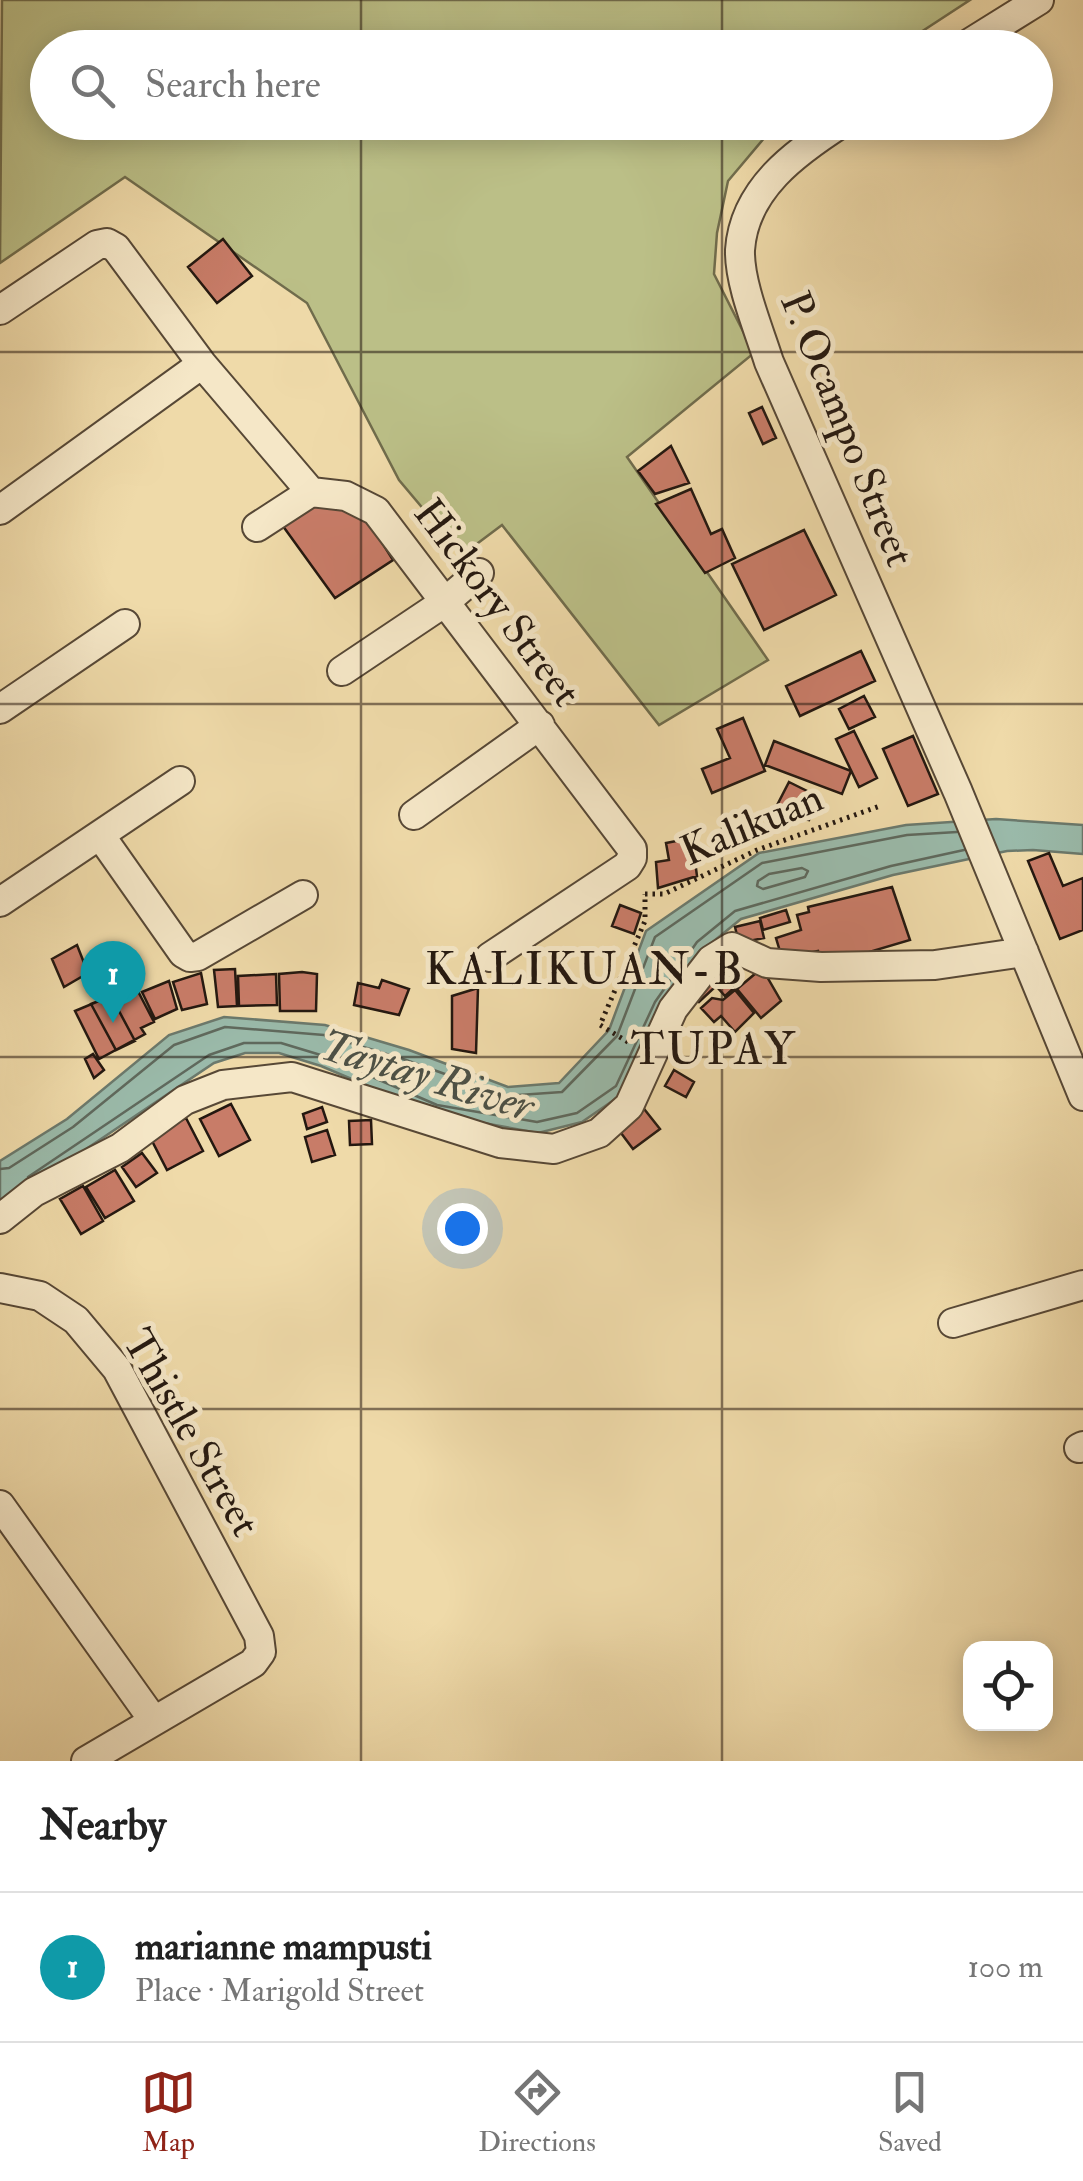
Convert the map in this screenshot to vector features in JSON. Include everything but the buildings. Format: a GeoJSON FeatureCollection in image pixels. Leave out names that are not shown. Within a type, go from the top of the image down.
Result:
{"type":"FeatureCollection","features":[{"type":"Feature","properties":{"kind":"street"},"geometry":{"type":"LineString","coordinates":[[991,30],[1039,0]]}},
{"type":"Feature","properties":{"kind":"street","name":"P. Ocampo Street"},"geometry":{"type":"LineString","coordinates":[[814,140],[796,152],[769,182],[747,216],[740,252],[750,302],[769,362],[958,792],[1083,1096]]}},
{"type":"Feature","properties":{"kind":"street"},"geometry":{"type":"LineString","coordinates":[[0,310],[97,245],[116,248],[202,364],[311,492],[257,527]]}},
{"type":"Feature","properties":{"kind":"street"},"geometry":{"type":"LineString","coordinates":[[0,510],[202,364]]}},
{"type":"Feature","properties":{"kind":"street","name":"Hickory Street"},"geometry":{"type":"LineString","coordinates":[[311,492],[346,496],[376,511],[632,849],[627,866],[490,958]]}},
{"type":"Feature","properties":{"kind":"street"},"geometry":{"type":"LineString","coordinates":[[342,671],[445,602],[479,574]]}},
{"type":"Feature","properties":{"kind":"street"},"geometry":{"type":"LineString","coordinates":[[0,709],[125,624]]}},
{"type":"Feature","properties":{"kind":"street"},"geometry":{"type":"LineString","coordinates":[[414,816],[540,725]]}},
{"type":"Feature","properties":{"kind":"street"},"geometry":{"type":"LineString","coordinates":[[0,902],[180,781]]}},
{"type":"Feature","properties":{"kind":"street"},"geometry":{"type":"LineString","coordinates":[[100,835],[190,958],[303,895]]}},
{"type":"Feature","properties":{"kind":"street"},"geometry":{"type":"LineString","coordinates":[[0,1220],[34,1192],[120,1148],[184,1100],[223,1086],[292,1077],[500,1144],[554,1149],[600,1133],[630,1106],[673,1009],[711,960],[732,948],[767,962],[820,967],[935,965],[1024,952]]}},
{"type":"Feature","properties":{"kind":"street"},"geometry":{"type":"LineString","coordinates":[[953,1323],[1083,1285]]}},
{"type":"Feature","properties":{"kind":"street","name":"Thistle Street"},"geometry":{"type":"LineString","coordinates":[[0,1288],[40,1296],[76,1320],[116,1369],[259,1636],[261,1652],[253,1664],[154,1721]]}},
{"type":"Feature","properties":{"kind":"street"},"geometry":{"type":"LineString","coordinates":[[0,1505],[154,1721],[86,1761]]}},
{"type":"Feature","properties":{"kind":"path","name":"Kalikuan"},"geometry":{"type":"LineString","coordinates":[[606,1029],[600,1025],[645,921],[645,894],[664,894],[758,850],[880,806]]}},
{"type":"Feature","properties":{"kind":"green space"},"geometry":{"type":"Polygon","coordinates":[[[2,0],[970,0],[924,30],[30,30],[30,140],[763,140],[728,181],[717,233],[714,274],[754,353],[627,457],[768,660],[659,725],[502,525],[462,555],[399,480],[307,303],[125,177],[0,263],[2,0]]]}},
{"type":"Feature","properties":{"kind":"water","name":"Taytay River"},"geometry":{"type":"Polygon","coordinates":[[[996,819],[1083,825],[1083,854],[1007,851],[893,875],[741,919],[704,949],[624,1093],[582,1122],[538,1133],[434,1114],[321,1066],[279,1053],[245,1053],[214,1063],[0,1207],[0,1161],[67,1119],[169,1035],[224,1017],[325,1025],[409,1050],[508,1087],[559,1083],[609,1030],[646,931],[759,853],[906,825],[996,819]]]}},
{"type":"Feature","properties":{"kind":"place","name":"marianne mampusti"},"geometry":{"type":"Point","coordinates":[113,1023]}},
{"type":"Feature","properties":{"kind":"district","name":"KALIKUAN-B"},"geometry":{"type":"Point","coordinates":[585,970]}},
{"type":"Feature","properties":{"kind":"district","name":"TUPAY"},"geometry":{"type":"Point","coordinates":[714,1050]}}]}
